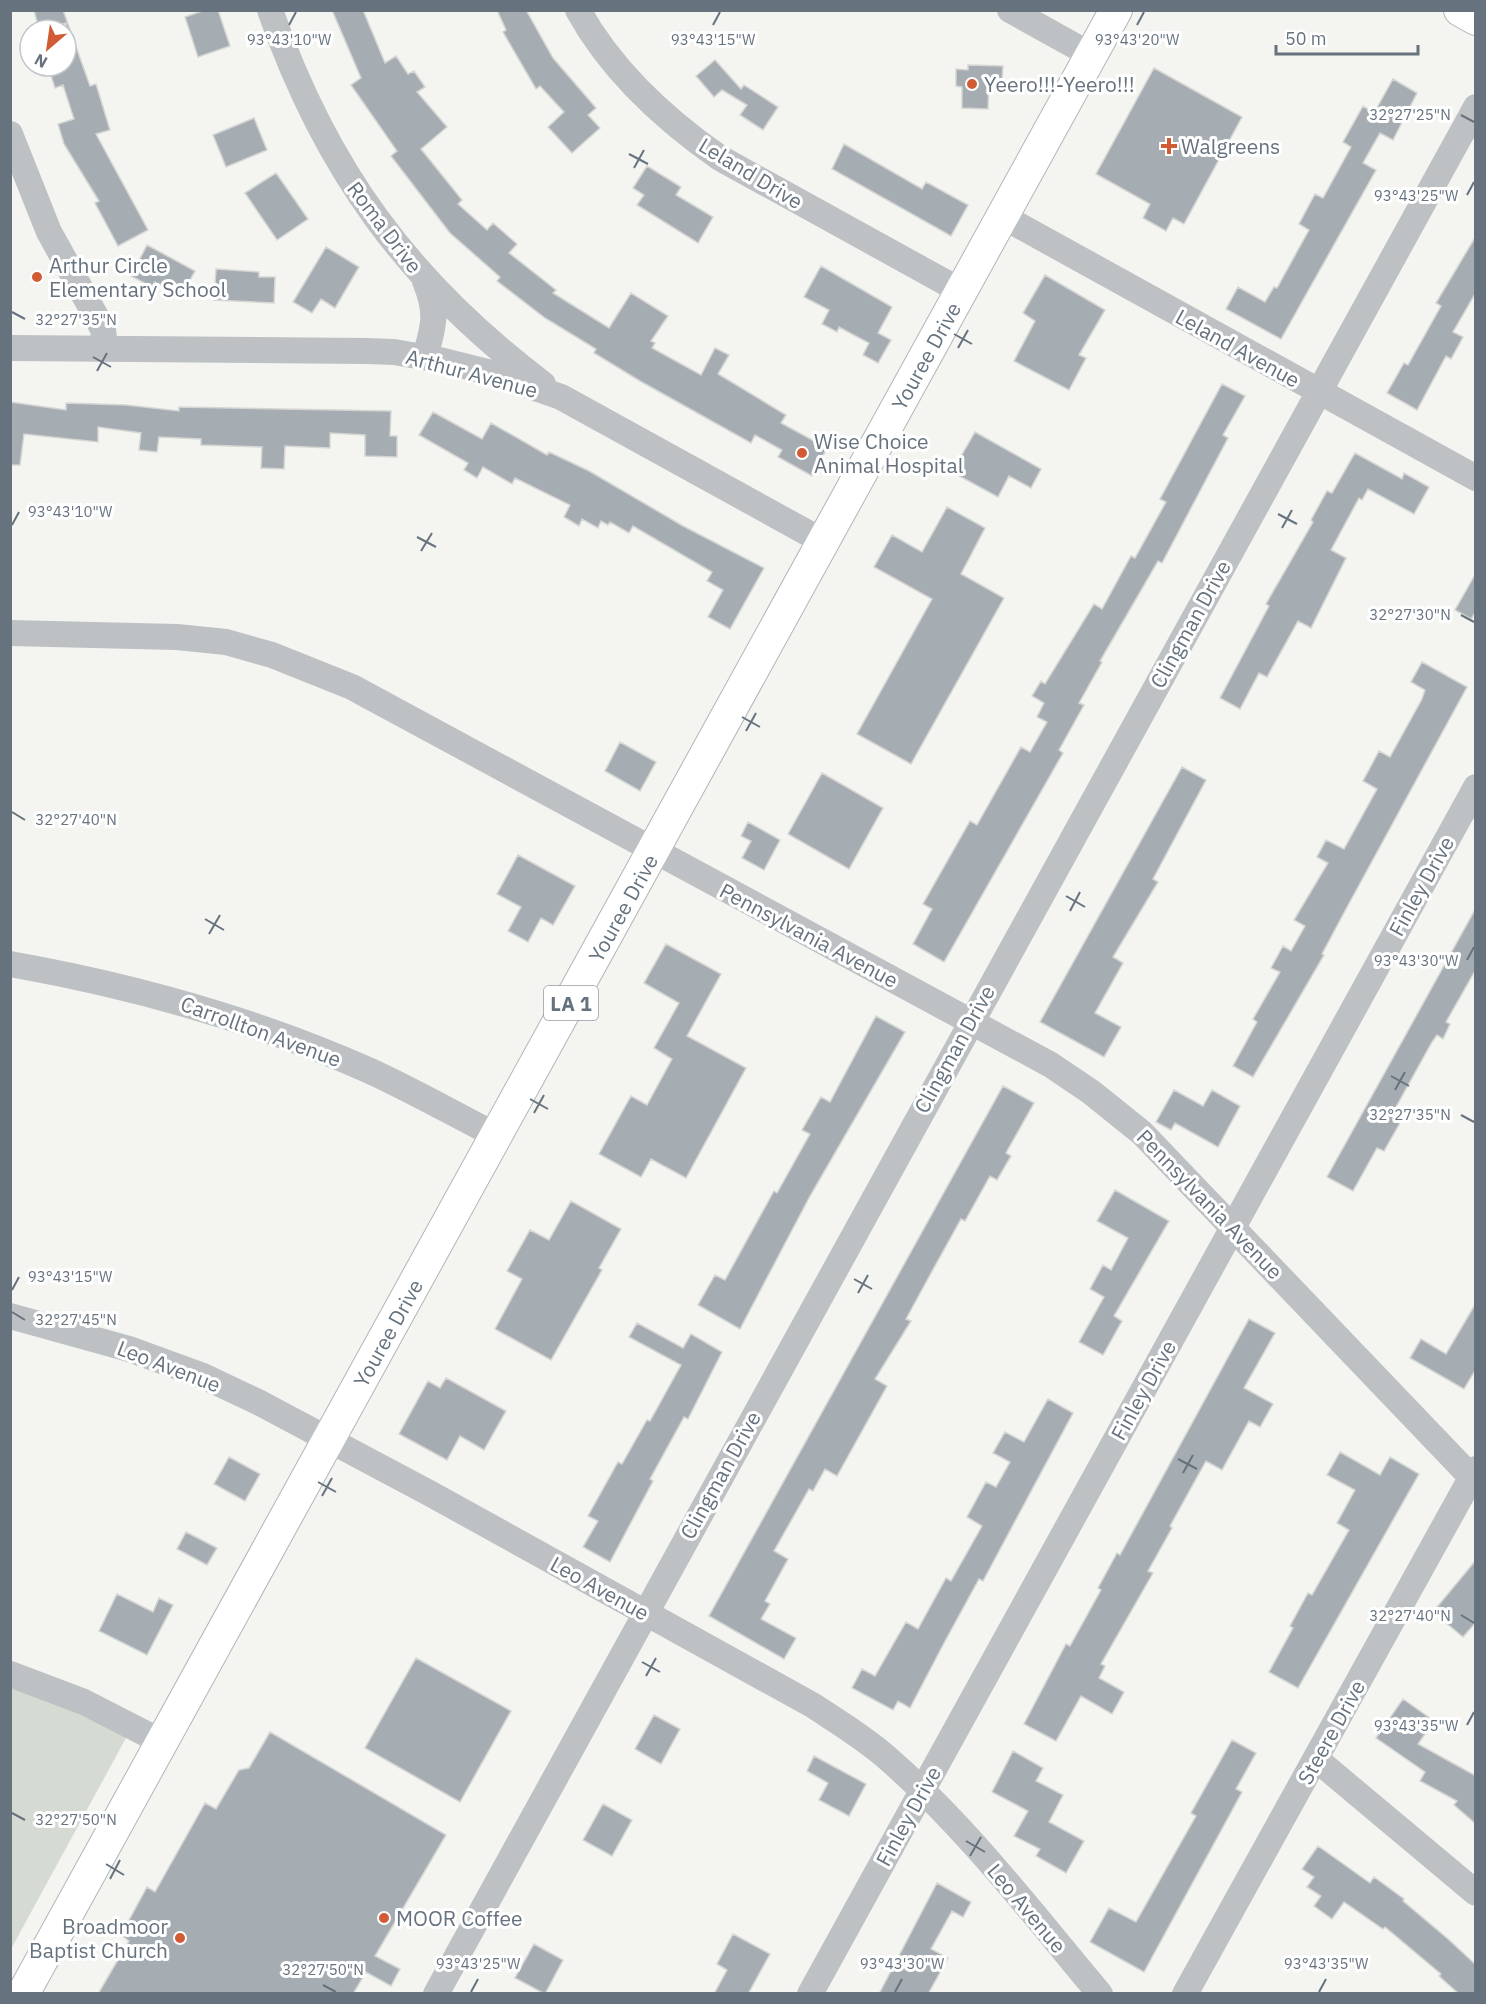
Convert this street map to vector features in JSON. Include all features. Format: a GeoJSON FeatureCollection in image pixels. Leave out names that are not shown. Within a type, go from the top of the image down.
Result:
{"type":"FeatureCollection","features":[{"type":"Feature","properties":{"kind":"main road","name":"Youree Drive"},"geometry":{"type":"LineString","coordinates":[[23,1994],[498,1136],[1116,10]]}},
{"type":"Feature","properties":{"kind":"main road"},"geometry":{"type":"LineString","coordinates":[[1461,10],[1476,19]]}},
{"type":"Feature","properties":{"kind":"street","name":"Roma Drive"},"geometry":{"type":"LineString","coordinates":[[270,10],[310,111],[345,173],[385,232],[422,276],[501,352],[561,397]]}},
{"type":"Feature","properties":{"kind":"street","name":"Leland Drive"},"geometry":{"type":"LineString","coordinates":[[578,10],[586,24],[634,86],[697,142],[720,158],[961,291]]}},
{"type":"Feature","properties":{"kind":"street"},"geometry":{"type":"LineString","coordinates":[[1010,10],[1091,55]]}},
{"type":"Feature","properties":{"kind":"street","name":"Clingman Drive"},"geometry":{"type":"LineString","coordinates":[[436,1994],[970,1021],[1476,107]]}},
{"type":"Feature","properties":{"kind":"street"},"geometry":{"type":"LineString","coordinates":[[10,134],[49,232],[103,329],[105,348]]}},
{"type":"Feature","properties":{"kind":"street","name":"Leland Avenue"},"geometry":{"type":"LineString","coordinates":[[1002,216],[1476,478]]}},
{"type":"Feature","properties":{"kind":"street"},"geometry":{"type":"LineString","coordinates":[[422,276],[434,303],[433,328],[425,357]]}},
{"type":"Feature","properties":{"kind":"street","name":"Arthur Avenue"},"geometry":{"type":"LineString","coordinates":[[10,348],[367,351],[425,357],[492,373],[561,397],[824,542]]}},
{"type":"Feature","properties":{"kind":"street","name":"Pennsylvania Avenue"},"geometry":{"type":"LineString","coordinates":[[10,633],[185,637],[226,642],[272,655],[352,687],[1051,1065],[1122,1115],[1474,1476]]}},
{"type":"Feature","properties":{"kind":"street","name":"Finley Drive"},"geometry":{"type":"LineString","coordinates":[[810,1994],[1476,787]]}},
{"type":"Feature","properties":{"kind":"street","name":"Carrollton Avenue"},"geometry":{"type":"LineString","coordinates":[[10,964],[131,988],[222,1014],[368,1070],[498,1136]]}},
{"type":"Feature","properties":{"kind":"street","name":"Leo Avenue"},"geometry":{"type":"LineString","coordinates":[[10,1316],[129,1349],[203,1376],[329,1440],[814,1706],[862,1737],[923,1790],[962,1831],[1100,1994]]}},
{"type":"Feature","properties":{"kind":"street","name":"Steere Drive"},"geometry":{"type":"LineString","coordinates":[[1185,1994],[1474,1476]]}},
{"type":"Feature","properties":{"kind":"street"},"geometry":{"type":"LineString","coordinates":[[10,1674],[84,1702],[162,1742]]}},
{"type":"Feature","properties":{"kind":"street"},"geometry":{"type":"LineString","coordinates":[[1316,1759],[1476,1893]]}},
{"type":"Feature","properties":{"kind":"shaded area"},"geometry":{"type":"Polygon","coordinates":[[[11,1674],[132,1727],[11,1949],[11,1674]]]}},
{"type":"Feature","properties":{"kind":"building"},"geometry":{"type":"Polygon","coordinates":[[[34,10],[63,10],[66,18],[36,18],[34,10]]]}},
{"type":"Feature","properties":{"kind":"building"},"geometry":{"type":"Polygon","coordinates":[[[205,10],[218,10],[230,46],[198,57],[185,17],[205,10]]]}},
{"type":"Feature","properties":{"kind":"building"},"geometry":{"type":"Polygon","coordinates":[[[332,10],[363,10],[385,63],[396,56],[408,74],[414,71],[425,87],[417,92],[447,127],[421,149],[462,200],[458,204],[487,230],[493,223],[517,244],[509,253],[556,290],[553,293],[609,328],[631,293],[668,316],[651,341],[655,343],[652,348],[701,375],[715,348],[729,355],[718,374],[786,415],[781,423],[827,448],[812,476],[778,457],[782,450],[755,435],[751,443],[594,353],[596,349],[545,318],[497,281],[500,277],[450,233],[391,156],[397,151],[351,85],[361,78],[332,10]]]}},
{"type":"Feature","properties":{"kind":"building"},"geometry":{"type":"Polygon","coordinates":[[[497,10],[526,10],[553,58],[596,108],[588,115],[600,128],[572,153],[548,127],[564,112],[540,86],[536,89],[503,32],[506,30],[497,10]]]}},
{"type":"Feature","properties":{"kind":"building"},"geometry":{"type":"Polygon","coordinates":[[[78,52],[90,86],[96,84],[110,130],[96,134],[148,230],[118,246],[95,203],[99,201],[64,144],[58,124],[74,119],[63,85],[55,88],[52,78],[78,78],[78,52]]]}},
{"type":"Feature","properties":{"kind":"building"},"geometry":{"type":"Polygon","coordinates":[[[715,60],[741,89],[744,85],[778,107],[763,130],[740,115],[747,105],[722,90],[714,97],[696,76],[715,60]]]}},
{"type":"Feature","properties":{"kind":"building","name":"Yeero!!!-Yeero!!!"},"geometry":{"type":"Polygon","coordinates":[[[968,65],[1003,66],[1002,81],[989,80],[988,109],[962,108],[962,87],[956,86],[956,69],[968,70],[968,65]]]}},
{"type":"Feature","properties":{"kind":"building","name":"Walgreens"},"geometry":{"type":"Polygon","coordinates":[[[1154,68],[1242,117],[1184,224],[1173,218],[1166,231],[1143,218],[1150,204],[1096,174],[1154,68]]]}},
{"type":"Feature","properties":{"kind":"building"},"geometry":{"type":"Polygon","coordinates":[[[1393,79],[1417,93],[1393,140],[1380,133],[1363,163],[1376,170],[1281,339],[1226,309],[1238,287],[1265,302],[1274,287],[1277,288],[1309,230],[1299,224],[1315,194],[1323,198],[1351,147],[1343,142],[1363,106],[1374,113],[1393,79]]]}},
{"type":"Feature","properties":{"kind":"building"},"geometry":{"type":"Polygon","coordinates":[[[254,118],[267,150],[226,167],[213,135],[254,118]]]}},
{"type":"Feature","properties":{"kind":"building"},"geometry":{"type":"Polygon","coordinates":[[[844,144],[922,189],[926,182],[968,205],[951,236],[832,169],[844,144]]]}},
{"type":"Feature","properties":{"kind":"building"},"geometry":{"type":"Polygon","coordinates":[[[647,166],[681,187],[676,195],[713,217],[698,243],[637,205],[644,195],[633,188],[647,166]]]}},
{"type":"Feature","properties":{"kind":"building"},"geometry":{"type":"Polygon","coordinates":[[[276,173],[308,219],[277,240],[245,193],[276,173]]]}},
{"type":"Feature","properties":{"kind":"building"},"geometry":{"type":"Polygon","coordinates":[[[1476,236],[1476,292],[1453,332],[1463,337],[1451,359],[1446,356],[1417,410],[1387,393],[1404,363],[1408,365],[1441,306],[1436,303],[1476,236]]]}},
{"type":"Feature","properties":{"kind":"building"},"geometry":{"type":"Polygon","coordinates":[[[147,245],[195,271],[181,296],[155,282],[152,287],[131,276],[147,245]]]}},
{"type":"Feature","properties":{"kind":"building"},"geometry":{"type":"Polygon","coordinates":[[[326,247],[359,267],[335,308],[321,299],[312,313],[293,302],[326,247]]]}},
{"type":"Feature","properties":{"kind":"building"},"geometry":{"type":"Polygon","coordinates":[[[821,266],[892,307],[878,333],[891,340],[878,363],[863,355],[869,343],[839,327],[837,332],[822,324],[829,310],[804,297],[821,266]]]}},
{"type":"Feature","properties":{"kind":"building"},"geometry":{"type":"Polygon","coordinates":[[[216,269],[259,272],[259,277],[275,277],[274,303],[214,300],[216,269]]]}},
{"type":"Feature","properties":{"kind":"building"},"geometry":{"type":"Polygon","coordinates":[[[1045,275],[1105,310],[1079,355],[1086,358],[1069,390],[1014,361],[1035,321],[1023,313],[1045,275]]]}},
{"type":"Feature","properties":{"kind":"building"},"geometry":{"type":"Polygon","coordinates":[[[1222,384],[1245,396],[1223,435],[1228,438],[1162,563],[1158,561],[1100,661],[1102,662],[1079,703],[1084,705],[1059,750],[1063,753],[944,962],[913,944],[932,909],[923,904],[970,821],[977,825],[1021,747],[1030,752],[1047,722],[1037,717],[1044,703],[1032,696],[1041,681],[1045,684],[1094,604],[1102,609],[1131,556],[1135,558],[1166,502],[1160,499],[1222,384]]]}},
{"type":"Feature","properties":{"kind":"building"},"geometry":{"type":"Polygon","coordinates":[[[10,402],[66,410],[66,403],[126,405],[179,411],[179,407],[391,411],[390,436],[397,436],[397,457],[365,456],[365,435],[330,433],[330,448],[285,446],[284,469],[261,468],[262,447],[201,445],[201,439],[159,437],[157,452],[139,450],[141,433],[98,427],[98,442],[24,434],[20,465],[10,465],[10,402]]]}},
{"type":"Feature","properties":{"kind":"building"},"geometry":{"type":"Polygon","coordinates":[[[433,412],[482,439],[491,423],[547,455],[549,452],[589,471],[683,526],[764,568],[730,629],[708,617],[723,590],[707,581],[712,572],[633,526],[629,533],[610,522],[608,525],[601,521],[598,528],[582,519],[579,526],[564,517],[570,505],[515,478],[512,484],[483,467],[477,478],[464,470],[468,463],[419,435],[433,412]]]}},
{"type":"Feature","properties":{"kind":"building"},"geometry":{"type":"Polygon","coordinates":[[[975,432],[1041,469],[1031,488],[1009,476],[998,497],[952,472],[975,432]]]}},
{"type":"Feature","properties":{"kind":"building"},"geometry":{"type":"Polygon","coordinates":[[[1355,453],[1402,479],[1404,473],[1429,487],[1414,514],[1368,489],[1362,500],[1359,498],[1331,550],[1346,558],[1311,628],[1298,621],[1267,677],[1259,673],[1240,709],[1220,698],[1269,606],[1266,604],[1313,522],[1311,520],[1327,491],[1332,493],[1355,453]]]}},
{"type":"Feature","properties":{"kind":"building"},"geometry":{"type":"Polygon","coordinates":[[[947,507],[985,528],[961,574],[1004,598],[911,764],[857,734],[932,599],[874,567],[892,535],[922,552],[947,507]]]}},
{"type":"Feature","properties":{"kind":"building"},"geometry":{"type":"Polygon","coordinates":[[[1476,573],[1476,611],[1471,619],[1455,610],[1476,573]]]}},
{"type":"Feature","properties":{"kind":"building"},"geometry":{"type":"Polygon","coordinates":[[[1422,662],[1467,687],[1346,909],[1322,954],[1324,955],[1253,1077],[1233,1066],[1257,1022],[1253,1019],[1280,972],[1271,968],[1283,946],[1291,951],[1305,926],[1294,920],[1328,863],[1317,857],[1326,840],[1344,849],[1377,789],[1363,781],[1379,751],[1390,757],[1422,699],[1425,690],[1411,682],[1422,662]]]}},
{"type":"Feature","properties":{"kind":"building"},"geometry":{"type":"Polygon","coordinates":[[[620,742],[656,762],[640,791],[605,771],[620,742]]]}},
{"type":"Feature","properties":{"kind":"building"},"geometry":{"type":"Polygon","coordinates":[[[1182,767],[1206,780],[1153,879],[1158,882],[1113,957],[1123,963],[1095,1013],[1121,1027],[1104,1057],[1040,1022],[1182,767]]]}},
{"type":"Feature","properties":{"kind":"building"},"geometry":{"type":"Polygon","coordinates":[[[822,773],[883,808],[849,869],[788,834],[822,773]]]}},
{"type":"Feature","properties":{"kind":"building"},"geometry":{"type":"Polygon","coordinates":[[[748,822],[780,840],[764,870],[742,858],[751,841],[741,836],[748,822]]]}},
{"type":"Feature","properties":{"kind":"building"},"geometry":{"type":"Polygon","coordinates":[[[518,855],[575,886],[553,925],[541,918],[528,942],[508,931],[521,907],[497,894],[518,855]]]}},
{"type":"Feature","properties":{"kind":"building"},"geometry":{"type":"Polygon","coordinates":[[[1476,908],[1476,969],[1446,1022],[1450,1024],[1443,1039],[1437,1035],[1432,1042],[1391,1116],[1401,1121],[1384,1151],[1377,1148],[1353,1191],[1327,1177],[1476,908]]]}},
{"type":"Feature","properties":{"kind":"building"},"geometry":{"type":"Polygon","coordinates":[[[666,944],[721,974],[687,1036],[746,1068],[686,1178],[651,1159],[641,1177],[599,1154],[631,1096],[647,1105],[672,1059],[654,1048],[679,1003],[644,983],[666,944]]]}},
{"type":"Feature","properties":{"kind":"building"},"geometry":{"type":"Polygon","coordinates":[[[876,1016],[905,1032],[810,1196],[740,1329],[698,1305],[715,1275],[725,1280],[774,1191],[777,1193],[810,1134],[802,1130],[821,1097],[830,1102],[876,1016]]]}},
{"type":"Feature","properties":{"kind":"building"},"geometry":{"type":"Polygon","coordinates":[[[1003,1086],[1034,1103],[1006,1153],[1011,1156],[997,1180],[990,1176],[965,1221],[961,1219],[931,1273],[906,1319],[911,1321],[875,1379],[887,1386],[837,1476],[825,1469],[813,1491],[809,1489],[774,1551],[788,1559],[765,1601],[770,1604],[761,1619],[796,1638],[784,1659],[709,1616],[1003,1086]]]}},
{"type":"Feature","properties":{"kind":"building"},"geometry":{"type":"Polygon","coordinates":[[[1174,1090],[1203,1106],[1212,1090],[1240,1106],[1218,1147],[1175,1123],[1171,1130],[1156,1122],[1174,1090]]]}},
{"type":"Feature","properties":{"kind":"building"},"geometry":{"type":"Polygon","coordinates":[[[1115,1190],[1169,1221],[1114,1316],[1122,1321],[1103,1355],[1079,1342],[1104,1297],[1090,1289],[1103,1265],[1111,1270],[1128,1238],[1097,1221],[1115,1190]]]}},
{"type":"Feature","properties":{"kind":"building"},"geometry":{"type":"Polygon","coordinates":[[[571,1201],[621,1229],[599,1268],[602,1270],[551,1360],[495,1329],[522,1279],[507,1271],[530,1230],[549,1240],[571,1201]]]}},
{"type":"Feature","properties":{"kind":"building"},"geometry":{"type":"Polygon","coordinates":[[[1476,1303],[1476,1369],[1464,1389],[1410,1358],[1421,1339],[1446,1354],[1476,1303]]]}},
{"type":"Feature","properties":{"kind":"building"},"geometry":{"type":"Polygon","coordinates":[[[1249,1319],[1275,1333],[1244,1388],[1273,1404],[1260,1427],[1249,1421],[1222,1470],[1206,1461],[1170,1526],[1172,1528],[1148,1571],[1153,1573],[1101,1664],[1105,1666],[1099,1678],[1124,1692],[1112,1714],[1081,1696],[1056,1741],[1024,1724],[1066,1644],[1070,1646],[1101,1590],[1098,1588],[1117,1553],[1120,1555],[1249,1319]]]}},
{"type":"Feature","properties":{"kind":"building"},"geometry":{"type":"Polygon","coordinates":[[[637,1323],[683,1348],[691,1334],[722,1352],[688,1419],[684,1417],[650,1479],[653,1481],[610,1562],[583,1547],[598,1521],[588,1516],[618,1462],[622,1464],[647,1420],[650,1421],[681,1365],[629,1337],[637,1323]]]}},
{"type":"Feature","properties":{"kind":"building"},"geometry":{"type":"Polygon","coordinates":[[[446,1378],[506,1411],[484,1450],[460,1436],[447,1460],[399,1434],[428,1381],[440,1388],[446,1378]]]}},
{"type":"Feature","properties":{"kind":"building"},"geometry":{"type":"Polygon","coordinates":[[[1048,1399],[1073,1413],[983,1581],[979,1579],[910,1708],[898,1701],[893,1710],[852,1688],[862,1669],[875,1676],[906,1622],[918,1629],[946,1578],[951,1581],[982,1526],[967,1517],[986,1482],[996,1487],[1010,1462],[993,1453],[1005,1432],[1024,1442],[1048,1399]]]}},
{"type":"Feature","properties":{"kind":"building"},"geometry":{"type":"Polygon","coordinates":[[[1340,1452],[1380,1475],[1390,1457],[1419,1474],[1298,1688],[1269,1672],[1293,1628],[1290,1626],[1308,1593],[1312,1595],[1349,1530],[1337,1523],[1355,1490],[1327,1475],[1340,1452]]]}},
{"type":"Feature","properties":{"kind":"building"},"geometry":{"type":"Polygon","coordinates":[[[229,1457],[260,1474],[245,1501],[214,1484],[229,1457]]]}},
{"type":"Feature","properties":{"kind":"building"},"geometry":{"type":"Polygon","coordinates":[[[186,1532],[217,1548],[207,1565],[177,1549],[186,1532]]]}},
{"type":"Feature","properties":{"kind":"building"},"geometry":{"type":"Polygon","coordinates":[[[1476,1560],[1476,1622],[1463,1637],[1433,1612],[1476,1560]]]}},
{"type":"Feature","properties":{"kind":"building"},"geometry":{"type":"Polygon","coordinates":[[[117,1594],[153,1612],[159,1598],[173,1605],[147,1655],[99,1631],[117,1594]]]}},
{"type":"Feature","properties":{"kind":"building"},"geometry":{"type":"Polygon","coordinates":[[[416,1658],[511,1711],[460,1802],[365,1748],[416,1658]]]}},
{"type":"Feature","properties":{"kind":"building"},"geometry":{"type":"Polygon","coordinates":[[[1403,1699],[1434,1721],[1418,1744],[1476,1776],[1476,1824],[1454,1805],[1457,1801],[1420,1781],[1425,1772],[1376,1738],[1403,1699]]]}},
{"type":"Feature","properties":{"kind":"building"},"geometry":{"type":"Polygon","coordinates":[[[654,1715],[680,1729],[661,1764],[635,1749],[654,1715]]]}},
{"type":"Feature","properties":{"kind":"building"},"geometry":{"type":"Polygon","coordinates":[[[270,1732],[446,1835],[375,1956],[400,1969],[391,1986],[366,1972],[353,1994],[98,1994],[129,1941],[121,1935],[147,1887],[155,1892],[205,1803],[216,1809],[239,1770],[249,1768],[270,1732]]]}},
{"type":"Feature","properties":{"kind":"building"},"geometry":{"type":"Polygon","coordinates":[[[1232,1740],[1256,1753],[1236,1789],[1242,1792],[1144,1972],[1090,1942],[1109,1908],[1136,1922],[1196,1816],[1191,1813],[1232,1740]]]}},
{"type":"Feature","properties":{"kind":"building"},"geometry":{"type":"Polygon","coordinates":[[[1013,1751],[1043,1768],[1036,1781],[1063,1795],[1049,1822],[1084,1841],[1066,1873],[1036,1856],[1040,1849],[1014,1836],[1028,1811],[992,1792],[1013,1751]]]}},
{"type":"Feature","properties":{"kind":"building"},"geometry":{"type":"Polygon","coordinates":[[[814,1756],[866,1784],[849,1816],[819,1800],[828,1783],[807,1771],[814,1756]]]}},
{"type":"Feature","properties":{"kind":"building"},"geometry":{"type":"Polygon","coordinates":[[[603,1804],[632,1820],[612,1856],[583,1840],[603,1804]]]}},
{"type":"Feature","properties":{"kind":"building"},"geometry":{"type":"Polygon","coordinates":[[[1318,1846],[1370,1883],[1374,1877],[1404,1899],[1403,1901],[1476,1965],[1476,1994],[1459,1994],[1439,1976],[1441,1974],[1385,1927],[1383,1929],[1344,1902],[1332,1919],[1314,1906],[1321,1896],[1307,1887],[1314,1877],[1302,1869],[1318,1846]]]}},
{"type":"Feature","properties":{"kind":"building"},"geometry":{"type":"Polygon","coordinates":[[[937,1883],[971,1902],[963,1917],[952,1911],[931,1949],[948,1958],[928,1994],[879,1994],[937,1883]]]}},
{"type":"Feature","properties":{"kind":"building"},"geometry":{"type":"Polygon","coordinates":[[[733,1934],[770,1954],[748,1994],[714,1994],[727,1970],[717,1964],[733,1934]]]}},
{"type":"Feature","properties":{"kind":"building"},"geometry":{"type":"Polygon","coordinates":[[[534,1944],[563,1960],[545,1994],[515,1978],[534,1944]]]}},
{"type":"Feature","properties":{"kind":"place","name":"Yeero!!!-Yeero!!!"},"geometry":{"type":"Point","coordinates":[972,84]}},
{"type":"Feature","properties":{"kind":"place","name":"Walgreens"},"geometry":{"type":"Point","coordinates":[1169,146]}},
{"type":"Feature","properties":{"kind":"place","name":"Arthur Circle Elementary School"},"geometry":{"type":"Point","coordinates":[37,277]}},
{"type":"Feature","properties":{"kind":"place","name":"Wise Choice Animal Hospital"},"geometry":{"type":"Point","coordinates":[802,453]}},
{"type":"Feature","properties":{"kind":"place","name":"MOOR Coffee"},"geometry":{"type":"Point","coordinates":[384,1918]}},
{"type":"Feature","properties":{"kind":"place","name":"Broadmoor Baptist Church"},"geometry":{"type":"Point","coordinates":[180,1938]}}]}
